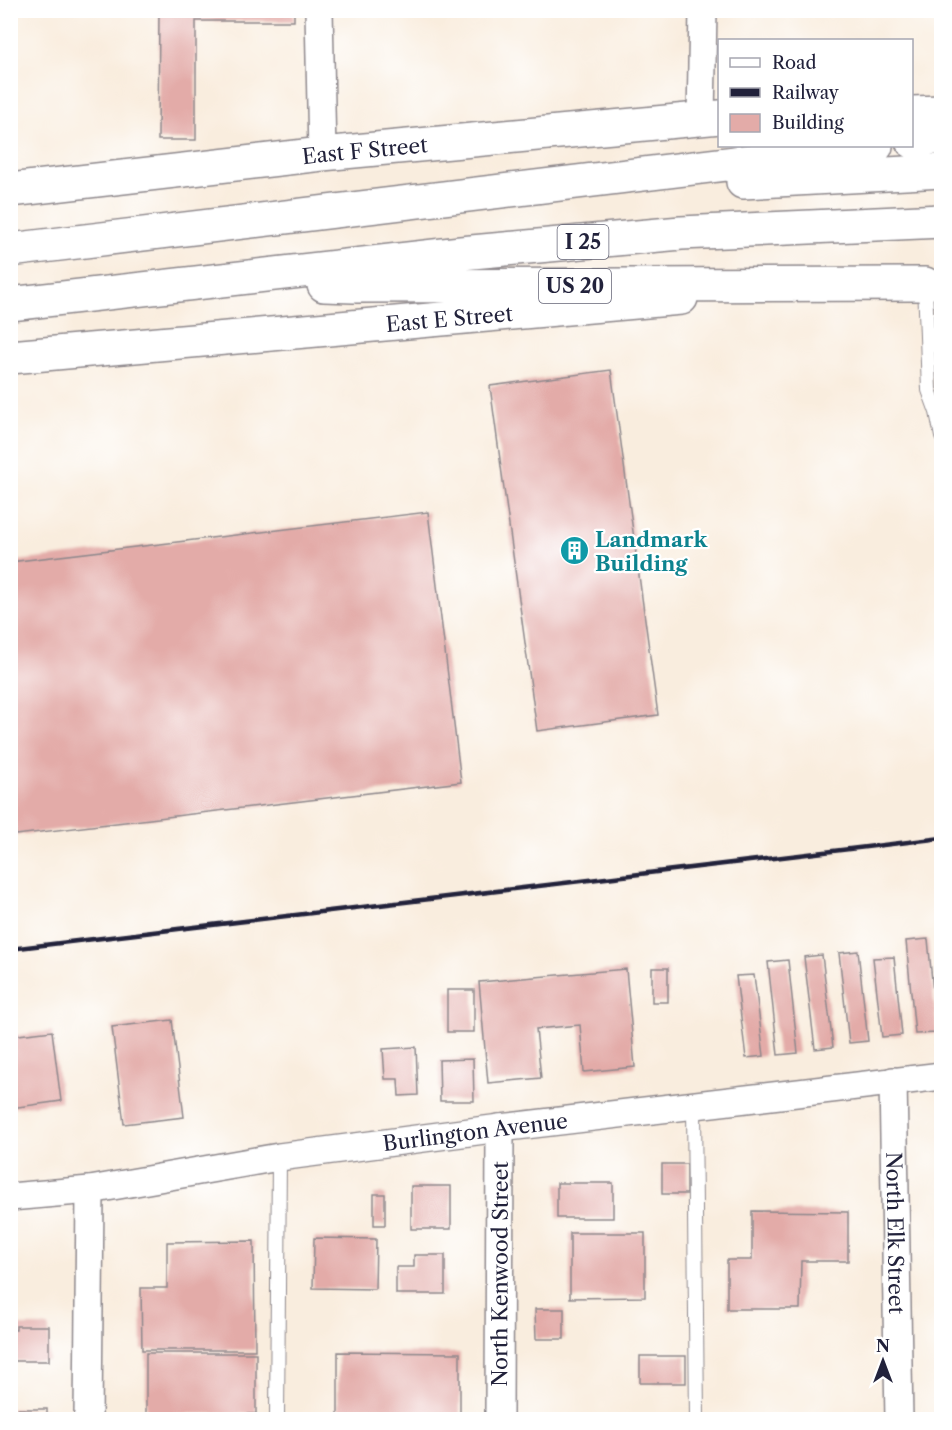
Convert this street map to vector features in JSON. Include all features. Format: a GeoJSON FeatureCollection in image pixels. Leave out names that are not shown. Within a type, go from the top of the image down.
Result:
{"type":"FeatureCollection","features":[{"type":"Feature","properties":{"kind":"main road"},"geometry":{"type":"LineString","coordinates":[[913,113],[942,112]]}},
{"type":"Feature","properties":{"kind":"main road","name":"East F Street"},"geometry":{"type":"LineString","coordinates":[[10,190],[322,154],[710,117]]}},
{"type":"Feature","properties":{"kind":"main road"},"geometry":{"type":"LineString","coordinates":[[913,141],[942,137]]}},
{"type":"Feature","properties":{"kind":"main road"},"geometry":{"type":"LineString","coordinates":[[10,250],[868,147]]}},
{"type":"Feature","properties":{"kind":"main road"},"geometry":{"type":"LineString","coordinates":[[427,201],[942,171]]}},
{"type":"Feature","properties":{"kind":"main road","name":"I 25"},"geometry":{"type":"LineString","coordinates":[[10,304],[461,253],[681,233],[942,221]]}},
{"type":"Feature","properties":{"kind":"main road","name":"US 20"},"geometry":{"type":"LineString","coordinates":[[226,279],[353,286],[925,284]]}},
{"type":"Feature","properties":{"kind":"main road","name":"East E Street"},"geometry":{"type":"LineString","coordinates":[[10,357],[688,297],[925,284]]}},
{"type":"Feature","properties":{"kind":"street"},"geometry":{"type":"LineString","coordinates":[[319,10],[322,154]]}},
{"type":"Feature","properties":{"kind":"street"},"geometry":{"type":"LineString","coordinates":[[703,10],[710,117]]}},
{"type":"Feature","properties":{"kind":"street","name":"Burlington Avenue"},"geometry":{"type":"LineString","coordinates":[[10,1197],[90,1190],[279,1157],[500,1128],[942,1076]]}},
{"type":"Feature","properties":{"kind":"street","name":"North Elk Street"},"geometry":{"type":"LineString","coordinates":[[893,1081],[899,1419]]}},
{"type":"Feature","properties":{"kind":"street","name":"North Kenwood Street"},"geometry":{"type":"LineString","coordinates":[[499,1419],[500,1128]]}},
{"type":"Feature","properties":{"kind":"street"},"geometry":{"type":"LineString","coordinates":[[88,1419],[90,1190]]}},
{"type":"Feature","properties":{"kind":"lane"},"geometry":{"type":"LineString","coordinates":[[925,284],[929,390],[939,412],[942,437]]}},
{"type":"Feature","properties":{"kind":"lane"},"geometry":{"type":"LineString","coordinates":[[694,1105],[697,1419]]}},
{"type":"Feature","properties":{"kind":"lane"},"geometry":{"type":"LineString","coordinates":[[277,1419],[279,1157]]}},
{"type":"Feature","properties":{"kind":"building"},"geometry":{"type":"Polygon","coordinates":[[[159,10],[294,10],[294,21],[196,21],[196,140],[158,140],[159,10]]]}},
{"type":"Feature","properties":{"kind":"building","name":"Landmark Building"},"geometry":{"type":"Polygon","coordinates":[[[611,370],[658,715],[537,731],[490,386],[611,370]]]}},
{"type":"Feature","properties":{"kind":"building"},"geometry":{"type":"Polygon","coordinates":[[[428,512],[461,782],[16,835],[10,792],[10,562],[428,512]]]}},
{"type":"Feature","properties":{"kind":"building"},"geometry":{"type":"Polygon","coordinates":[[[928,939],[937,1033],[915,1034],[906,941],[928,939]]]}},
{"type":"Feature","properties":{"kind":"building"},"geometry":{"type":"Polygon","coordinates":[[[858,951],[868,1041],[849,1043],[839,953],[858,951]]]}},
{"type":"Feature","properties":{"kind":"building"},"geometry":{"type":"Polygon","coordinates":[[[822,955],[833,1047],[815,1049],[804,957],[822,955]]]}},
{"type":"Feature","properties":{"kind":"building"},"geometry":{"type":"Polygon","coordinates":[[[894,957],[902,1035],[882,1037],[873,958],[894,957]]]}},
{"type":"Feature","properties":{"kind":"building"},"geometry":{"type":"Polygon","coordinates":[[[788,960],[798,1053],[778,1055],[768,962],[788,960]]]}},
{"type":"Feature","properties":{"kind":"building"},"geometry":{"type":"Polygon","coordinates":[[[652,968],[668,968],[668,1002],[652,1002],[652,968]]]}},
{"type":"Feature","properties":{"kind":"building"},"geometry":{"type":"Polygon","coordinates":[[[626,969],[635,1067],[584,1072],[580,1025],[536,1029],[541,1078],[488,1083],[479,982],[626,969]]]}},
{"type":"Feature","properties":{"kind":"building"},"geometry":{"type":"Polygon","coordinates":[[[754,975],[764,1056],[746,1058],[736,976],[754,975]]]}},
{"type":"Feature","properties":{"kind":"building"},"geometry":{"type":"Polygon","coordinates":[[[447,990],[474,990],[474,1032],[447,1032],[447,990]]]}},
{"type":"Feature","properties":{"kind":"building"},"geometry":{"type":"Polygon","coordinates":[[[172,1020],[184,1117],[124,1124],[112,1027],[172,1020]]]}},
{"type":"Feature","properties":{"kind":"building"},"geometry":{"type":"Polygon","coordinates":[[[52,1031],[61,1101],[11,1108],[10,1036],[52,1031]]]}},
{"type":"Feature","properties":{"kind":"building"},"geometry":{"type":"Polygon","coordinates":[[[416,1047],[418,1095],[399,1096],[398,1079],[385,1079],[383,1049],[416,1047]]]}},
{"type":"Feature","properties":{"kind":"building"},"geometry":{"type":"Polygon","coordinates":[[[473,1059],[474,1101],[440,1101],[439,1060],[473,1059]]]}},
{"type":"Feature","properties":{"kind":"building"},"geometry":{"type":"Polygon","coordinates":[[[662,1164],[687,1164],[687,1194],[662,1194],[662,1164]]]}},
{"type":"Feature","properties":{"kind":"building"},"geometry":{"type":"Polygon","coordinates":[[[557,1183],[613,1183],[613,1218],[557,1218],[557,1183]]]}},
{"type":"Feature","properties":{"kind":"building"},"geometry":{"type":"Polygon","coordinates":[[[411,1186],[451,1186],[451,1229],[411,1229],[411,1186]]]}},
{"type":"Feature","properties":{"kind":"building"},"geometry":{"type":"Polygon","coordinates":[[[374,1194],[385,1194],[385,1225],[374,1225],[374,1194]]]}},
{"type":"Feature","properties":{"kind":"building"},"geometry":{"type":"Polygon","coordinates":[[[752,1211],[848,1212],[848,1261],[801,1261],[800,1309],[727,1309],[727,1260],[752,1260],[752,1211]]]}},
{"type":"Feature","properties":{"kind":"building"},"geometry":{"type":"Polygon","coordinates":[[[570,1233],[645,1233],[645,1297],[570,1298],[570,1233]]]}},
{"type":"Feature","properties":{"kind":"building"},"geometry":{"type":"Polygon","coordinates":[[[314,1238],[376,1239],[375,1289],[313,1288],[314,1238]]]}},
{"type":"Feature","properties":{"kind":"building"},"geometry":{"type":"Polygon","coordinates":[[[254,1241],[255,1350],[142,1350],[141,1288],[167,1288],[167,1242],[254,1241]]]}},
{"type":"Feature","properties":{"kind":"building"},"geometry":{"type":"Polygon","coordinates":[[[414,1255],[445,1255],[445,1294],[396,1294],[396,1267],[414,1267],[414,1255]]]}},
{"type":"Feature","properties":{"kind":"building"},"geometry":{"type":"Polygon","coordinates":[[[535,1309],[564,1309],[564,1339],[536,1339],[535,1309]]]}},
{"type":"Feature","properties":{"kind":"building"},"geometry":{"type":"Polygon","coordinates":[[[16,1326],[49,1326],[49,1361],[10,1361],[10,1330],[16,1330],[16,1326]]]}},
{"type":"Feature","properties":{"kind":"building"},"geometry":{"type":"Polygon","coordinates":[[[338,1352],[460,1353],[460,1420],[338,1420],[338,1352]]]}},
{"type":"Feature","properties":{"kind":"building"},"geometry":{"type":"Polygon","coordinates":[[[146,1353],[256,1353],[256,1414],[146,1414],[146,1353]]]}},
{"type":"Feature","properties":{"kind":"building"},"geometry":{"type":"Polygon","coordinates":[[[640,1356],[686,1356],[686,1383],[640,1383],[640,1356]]]}},
{"type":"Feature","properties":{"kind":"building"},"geometry":{"type":"Polygon","coordinates":[[[10,1409],[47,1409],[47,1420],[10,1420],[10,1409]]]}},
{"type":"Feature","properties":{"kind":"railway"},"geometry":{"type":"LineString","coordinates":[[10,949],[942,838]]}},
{"type":"Feature","properties":{"kind":"place","name":"Landmark Building"},"geometry":{"type":"Point","coordinates":[574,551]}}]}
